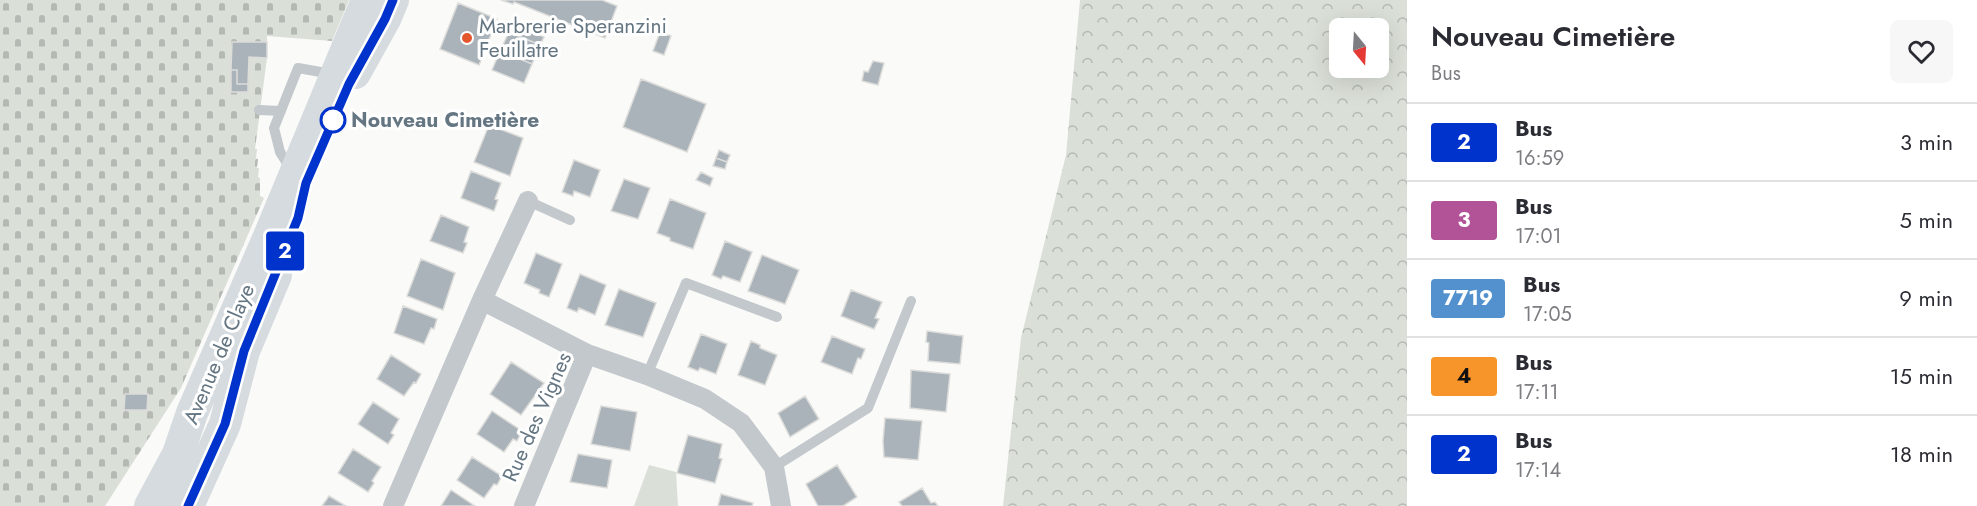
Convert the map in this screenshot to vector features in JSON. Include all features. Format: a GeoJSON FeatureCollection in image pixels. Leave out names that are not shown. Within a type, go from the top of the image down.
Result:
{"type":"FeatureCollection","features":[{"type":"Feature","properties":{"kind":"main road","name":"Avenue de Claye"},"geometry":{"type":"LineString","coordinates":[[150,506],[178,454],[192,413],[270,234],[367,0]]}},
{"type":"Feature","properties":{"kind":"main road","name":"Avenue de Claye"},"geometry":{"type":"LineString","coordinates":[[188,506],[225,424],[244,351],[298,218],[306,183],[349,84],[393,0]]}},
{"type":"Feature","properties":{"kind":"street"},"geometry":{"type":"LineString","coordinates":[[393,506],[482,300],[528,201]]}},
{"type":"Feature","properties":{"kind":"street"},"geometry":{"type":"LineString","coordinates":[[482,300],[588,354]]}},
{"type":"Feature","properties":{"kind":"street","name":"Rue des Vignes"},"geometry":{"type":"LineString","coordinates":[[524,506],[588,354],[705,399],[741,423],[774,467],[781,506]]}},
{"type":"Feature","properties":{"kind":"street"},"geometry":{"type":"LineString","coordinates":[[170,506],[178,488],[178,454]]}},
{"type":"Feature","properties":{"kind":"lane"},"geometry":{"type":"LineString","coordinates":[[294,174],[280,152],[274,128],[298,68],[335,75]]}},
{"type":"Feature","properties":{"kind":"lane"},"geometry":{"type":"LineString","coordinates":[[259,110],[281,111]]}},
{"type":"Feature","properties":{"kind":"lane"},"geometry":{"type":"LineString","coordinates":[[528,201],[570,220]]}},
{"type":"Feature","properties":{"kind":"lane"},"geometry":{"type":"LineString","coordinates":[[647,375],[686,283],[777,317]]}},
{"type":"Feature","properties":{"kind":"lane"},"geometry":{"type":"LineString","coordinates":[[774,467],[868,408],[911,301]]}},
{"type":"Feature","properties":{"kind":"green space"},"geometry":{"type":"Polygon","coordinates":[[[0,0],[349,0],[332,41],[267,36],[267,58],[255,149],[257,149],[260,196],[264,198],[181,388],[105,506],[0,506],[0,0]]]}},
{"type":"Feature","properties":{"kind":"green space"},"geometry":{"type":"Polygon","coordinates":[[[1080,0],[1407,0],[1407,506],[1003,506],[1021,338],[1066,155],[1080,0]]]}},
{"type":"Feature","properties":{"kind":"green space"},"geometry":{"type":"Polygon","coordinates":[[[649,465],[676,472],[678,506],[634,506],[649,465]]]}},
{"type":"Feature","properties":{"kind":"building"},"geometry":{"type":"Polygon","coordinates":[[[501,0],[602,0],[617,6],[605,38],[514,2],[513,4],[501,0]]]}},
{"type":"Feature","properties":{"kind":"building","name":"Marbrerie Speranzini Feuillatre"},"geometry":{"type":"Polygon","coordinates":[[[458,3],[497,19],[479,65],[440,49],[458,3]]]}},
{"type":"Feature","properties":{"kind":"building"},"geometry":{"type":"Polygon","coordinates":[[[513,23],[544,37],[540,45],[509,32],[513,23]]]}},
{"type":"Feature","properties":{"kind":"building"},"geometry":{"type":"Polygon","coordinates":[[[509,32],[540,45],[532,64],[500,51],[509,32]]]}},
{"type":"Feature","properties":{"kind":"building"},"geometry":{"type":"Polygon","coordinates":[[[660,32],[671,36],[664,55],[653,51],[660,32]]]}},
{"type":"Feature","properties":{"kind":"building"},"geometry":{"type":"Polygon","coordinates":[[[232,42],[267,42],[267,58],[249,57],[248,84],[237,84],[237,70],[231,70],[232,42]]]}},
{"type":"Feature","properties":{"kind":"building"},"geometry":{"type":"Polygon","coordinates":[[[500,51],[532,64],[524,83],[492,70],[500,51]]]}},
{"type":"Feature","properties":{"kind":"building"},"geometry":{"type":"Polygon","coordinates":[[[873,61],[884,63],[878,85],[862,81],[864,71],[868,72],[873,61]]]}},
{"type":"Feature","properties":{"kind":"building"},"geometry":{"type":"Polygon","coordinates":[[[231,70],[237,70],[237,84],[248,84],[248,92],[231,92],[231,70]]]}},
{"type":"Feature","properties":{"kind":"building"},"geometry":{"type":"Polygon","coordinates":[[[641,79],[706,104],[687,152],[623,127],[641,79]]]}},
{"type":"Feature","properties":{"kind":"building"},"geometry":{"type":"Polygon","coordinates":[[[489,125],[523,138],[510,176],[474,162],[489,125]]]}},
{"type":"Feature","properties":{"kind":"building"},"geometry":{"type":"Polygon","coordinates":[[[719,150],[730,155],[727,162],[716,158],[719,150]]]}},
{"type":"Feature","properties":{"kind":"building"},"geometry":{"type":"Polygon","coordinates":[[[716,158],[727,162],[725,169],[713,166],[716,158]]]}},
{"type":"Feature","properties":{"kind":"building"},"geometry":{"type":"Polygon","coordinates":[[[574,160],[600,170],[590,197],[574,191],[573,196],[562,192],[574,160]]]}},
{"type":"Feature","properties":{"kind":"building"},"geometry":{"type":"Polygon","coordinates":[[[471,171],[501,183],[495,199],[498,200],[494,211],[461,198],[471,171]]]}},
{"type":"Feature","properties":{"kind":"building"},"geometry":{"type":"Polygon","coordinates":[[[701,172],[713,178],[710,186],[696,180],[701,172]]]}},
{"type":"Feature","properties":{"kind":"building"},"geometry":{"type":"Polygon","coordinates":[[[624,179],[650,188],[638,219],[611,211],[624,179]]]}},
{"type":"Feature","properties":{"kind":"building"},"geometry":{"type":"Polygon","coordinates":[[[670,199],[706,213],[693,249],[670,241],[670,238],[657,233],[670,199]]]}},
{"type":"Feature","properties":{"kind":"building"},"geometry":{"type":"Polygon","coordinates":[[[441,215],[469,227],[463,253],[430,241],[441,215]]]}},
{"type":"Feature","properties":{"kind":"building"},"geometry":{"type":"Polygon","coordinates":[[[725,241],[752,252],[740,282],[712,275],[725,241]]]}},
{"type":"Feature","properties":{"kind":"building"},"geometry":{"type":"Polygon","coordinates":[[[536,253],[562,264],[549,297],[524,283],[536,253]]]}},
{"type":"Feature","properties":{"kind":"building"},"geometry":{"type":"Polygon","coordinates":[[[762,255],[799,270],[785,304],[748,291],[762,255]]]}},
{"type":"Feature","properties":{"kind":"building"},"geometry":{"type":"Polygon","coordinates":[[[421,259],[455,273],[443,310],[407,296],[421,259]]]}},
{"type":"Feature","properties":{"kind":"building"},"geometry":{"type":"Polygon","coordinates":[[[580,274],[606,285],[595,315],[579,308],[577,312],[567,308],[580,274]]]}},
{"type":"Feature","properties":{"kind":"building"},"geometry":{"type":"Polygon","coordinates":[[[619,289],[656,303],[643,337],[605,325],[619,289]]]}},
{"type":"Feature","properties":{"kind":"building"},"geometry":{"type":"Polygon","coordinates":[[[851,290],[882,302],[875,318],[879,319],[874,329],[841,316],[851,290]]]}},
{"type":"Feature","properties":{"kind":"building"},"geometry":{"type":"Polygon","coordinates":[[[403,306],[437,319],[434,329],[431,328],[424,344],[394,333],[403,306]]]}},
{"type":"Feature","properties":{"kind":"building"},"geometry":{"type":"Polygon","coordinates":[[[927,331],[963,336],[960,364],[928,361],[927,331]]]}},
{"type":"Feature","properties":{"kind":"building"},"geometry":{"type":"Polygon","coordinates":[[[701,334],[727,344],[716,374],[700,368],[698,371],[688,367],[701,334]]]}},
{"type":"Feature","properties":{"kind":"building"},"geometry":{"type":"Polygon","coordinates":[[[832,336],[865,349],[861,359],[858,358],[852,374],[821,362],[832,336]]]}},
{"type":"Feature","properties":{"kind":"building"},"geometry":{"type":"Polygon","coordinates":[[[751,341],[760,345],[760,348],[777,355],[765,385],[738,375],[751,341]]]}},
{"type":"Feature","properties":{"kind":"building"},"geometry":{"type":"Polygon","coordinates":[[[391,355],[421,374],[404,396],[377,379],[391,355]]]}},
{"type":"Feature","properties":{"kind":"building"},"geometry":{"type":"Polygon","coordinates":[[[511,362],[544,383],[521,415],[490,394],[511,362]]]}},
{"type":"Feature","properties":{"kind":"building"},"geometry":{"type":"Polygon","coordinates":[[[911,370],[950,374],[946,412],[910,408],[911,370]]]}},
{"type":"Feature","properties":{"kind":"building"},"geometry":{"type":"Polygon","coordinates":[[[125,394],[148,394],[147,410],[124,410],[125,394]]]}},
{"type":"Feature","properties":{"kind":"building"},"geometry":{"type":"Polygon","coordinates":[[[805,396],[819,419],[790,437],[778,413],[805,396]]]}},
{"type":"Feature","properties":{"kind":"building"},"geometry":{"type":"Polygon","coordinates":[[[373,402],[399,419],[391,433],[394,435],[388,444],[358,424],[373,402]]]}},
{"type":"Feature","properties":{"kind":"building"},"geometry":{"type":"Polygon","coordinates":[[[601,406],[637,412],[630,451],[591,444],[601,406]]]}},
{"type":"Feature","properties":{"kind":"building"},"geometry":{"type":"Polygon","coordinates":[[[492,411],[522,431],[517,441],[513,439],[504,452],[477,434],[492,411]]]}},
{"type":"Feature","properties":{"kind":"building"},"geometry":{"type":"Polygon","coordinates":[[[885,418],[922,421],[918,460],[884,457],[885,418]]]}},
{"type":"Feature","properties":{"kind":"building"},"geometry":{"type":"Polygon","coordinates":[[[688,435],[722,444],[719,458],[722,459],[715,483],[677,473],[688,435]]]}},
{"type":"Feature","properties":{"kind":"building"},"geometry":{"type":"Polygon","coordinates":[[[353,449],[381,467],[368,492],[338,473],[353,449]]]}},
{"type":"Feature","properties":{"kind":"building"},"geometry":{"type":"Polygon","coordinates":[[[578,454],[612,460],[607,488],[570,482],[578,454]]]}},
{"type":"Feature","properties":{"kind":"building"},"geometry":{"type":"Polygon","coordinates":[[[472,457],[502,476],[497,485],[494,484],[484,498],[457,480],[472,457]]]}},
{"type":"Feature","properties":{"kind":"building"},"geometry":{"type":"Polygon","coordinates":[[[837,465],[857,497],[843,506],[818,506],[806,484],[837,465]]]}},
{"type":"Feature","properties":{"kind":"building"},"geometry":{"type":"Polygon","coordinates":[[[922,488],[931,503],[935,502],[938,506],[902,506],[899,502],[922,488]]]}},
{"type":"Feature","properties":{"kind":"building"},"geometry":{"type":"Polygon","coordinates":[[[451,490],[475,506],[441,506],[451,490]]]}},
{"type":"Feature","properties":{"kind":"building"},"geometry":{"type":"Polygon","coordinates":[[[721,494],[753,503],[752,506],[718,506],[721,494]]]}},
{"type":"Feature","properties":{"kind":"building"},"geometry":{"type":"Polygon","coordinates":[[[329,496],[346,506],[322,506],[329,496]]]}},
{"type":"Feature","properties":{"kind":"bus line","name":"2"},"geometry":{"type":"LineString","coordinates":[[188,506],[225,424],[244,351],[298,218],[306,183],[349,84],[393,0]]}},
{"type":"Feature","properties":{"kind":"place","name":"Marbrerie Speranzini Feuillatre"},"geometry":{"type":"Point","coordinates":[467,38]}},
{"type":"Feature","properties":{"kind":"place","name":"Nouveau Cimetière"},"geometry":{"type":"Point","coordinates":[333,120]}}]}
